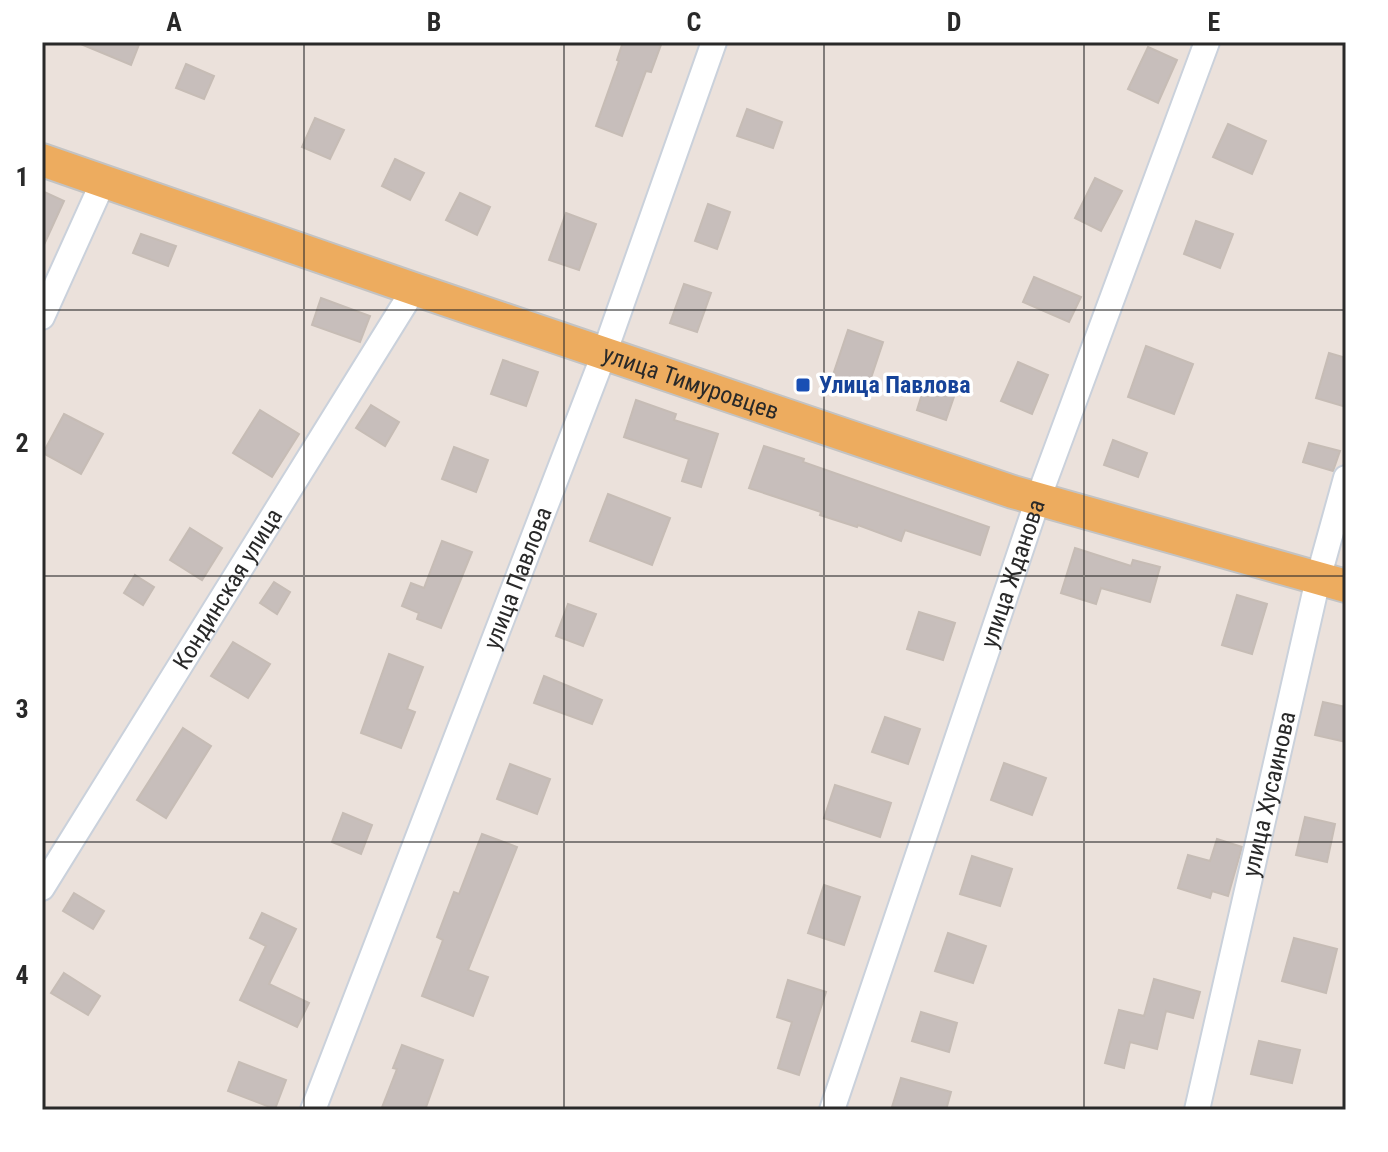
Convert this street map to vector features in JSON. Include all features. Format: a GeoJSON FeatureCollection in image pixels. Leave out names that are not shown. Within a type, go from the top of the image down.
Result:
{"type":"FeatureCollection","features":[{"type":"Feature","properties":{"kind":"main road","name":"улица Тимуровцев"},"geometry":{"type":"LineString","coordinates":[[42,160],[604,354],[1038,499],[1332,582]]}},
{"type":"Feature","properties":{"kind":"street","name":"улица Павлова"},"geometry":{"type":"LineString","coordinates":[[313,1110],[604,354],[714,42]]}},
{"type":"Feature","properties":{"kind":"street","name":"улица Жданова"},"geometry":{"type":"LineString","coordinates":[[832,1110],[1038,499],[1207,42]]}},
{"type":"Feature","properties":{"kind":"street"},"geometry":{"type":"LineString","coordinates":[[42,317],[103,182]]}},
{"type":"Feature","properties":{"kind":"street","name":"Кондинская улица"},"geometry":{"type":"LineString","coordinates":[[42,888],[414,289]]}},
{"type":"Feature","properties":{"kind":"street","name":"улица Хусаинова"},"geometry":{"type":"LineString","coordinates":[[1197,1110],[1332,582],[1346,478]]}},
{"type":"Feature","properties":{"kind":"building"},"geometry":{"type":"Polygon","coordinates":[[[76,42],[140,42],[131,65],[76,42]]]}},
{"type":"Feature","properties":{"kind":"building"},"geometry":{"type":"Polygon","coordinates":[[[623,42],[662,42],[651,72],[646,71],[622,136],[596,126],[623,42]]]}},
{"type":"Feature","properties":{"kind":"building"},"geometry":{"type":"Polygon","coordinates":[[[1148,47],[1177,60],[1158,103],[1128,89],[1148,47]]]}},
{"type":"Feature","properties":{"kind":"building"},"geometry":{"type":"Polygon","coordinates":[[[186,64],[214,76],[204,99],[176,88],[186,64]]]}},
{"type":"Feature","properties":{"kind":"building"},"geometry":{"type":"Polygon","coordinates":[[[747,109],[782,122],[773,148],[737,136],[747,109]]]}},
{"type":"Feature","properties":{"kind":"building"},"geometry":{"type":"Polygon","coordinates":[[[315,118],[344,130],[330,159],[302,147],[315,118]]]}},
{"type":"Feature","properties":{"kind":"building"},"geometry":{"type":"Polygon","coordinates":[[[1228,124],[1266,141],[1252,174],[1213,157],[1228,124]]]}},
{"type":"Feature","properties":{"kind":"building"},"geometry":{"type":"Polygon","coordinates":[[[395,159],[424,173],[410,200],[382,186],[395,159]]]}},
{"type":"Feature","properties":{"kind":"building"},"geometry":{"type":"Polygon","coordinates":[[[1095,178],[1122,191],[1101,231],[1075,218],[1095,178]]]}},
{"type":"Feature","properties":{"kind":"building"},"geometry":{"type":"Polygon","coordinates":[[[42,191],[64,201],[42,249],[42,191]]]}},
{"type":"Feature","properties":{"kind":"building"},"geometry":{"type":"Polygon","coordinates":[[[460,193],[490,207],[477,235],[446,220],[460,193]]]}},
{"type":"Feature","properties":{"kind":"building"},"geometry":{"type":"Polygon","coordinates":[[[708,204],[730,212],[717,249],[695,241],[708,204]]]}},
{"type":"Feature","properties":{"kind":"building"},"geometry":{"type":"Polygon","coordinates":[[[566,213],[596,224],[579,270],[549,260],[566,213]]]}},
{"type":"Feature","properties":{"kind":"building"},"geometry":{"type":"Polygon","coordinates":[[[1196,221],[1233,234],[1220,268],[1184,254],[1196,221]]]}},
{"type":"Feature","properties":{"kind":"building"},"geometry":{"type":"Polygon","coordinates":[[[141,234],[176,246],[168,266],[133,253],[141,234]]]}},
{"type":"Feature","properties":{"kind":"building"},"geometry":{"type":"Polygon","coordinates":[[[1034,277],[1081,297],[1069,322],[1023,302],[1034,277]]]}},
{"type":"Feature","properties":{"kind":"building"},"geometry":{"type":"Polygon","coordinates":[[[684,284],[711,293],[697,332],[670,323],[684,284]]]}},
{"type":"Feature","properties":{"kind":"building"},"geometry":{"type":"Polygon","coordinates":[[[321,298],[370,316],[360,342],[312,325],[321,298]]]}},
{"type":"Feature","properties":{"kind":"building"},"geometry":{"type":"Polygon","coordinates":[[[848,330],[883,342],[866,393],[831,381],[848,330]]]}},
{"type":"Feature","properties":{"kind":"building"},"geometry":{"type":"Polygon","coordinates":[[[1146,346],[1193,364],[1174,414],[1128,397],[1146,346]]]}},
{"type":"Feature","properties":{"kind":"building"},"geometry":{"type":"Polygon","coordinates":[[[1329,353],[1346,358],[1346,407],[1316,398],[1329,353]]]}},
{"type":"Feature","properties":{"kind":"building"},"geometry":{"type":"Polygon","coordinates":[[[503,360],[538,372],[526,406],[491,394],[503,360]]]}},
{"type":"Feature","properties":{"kind":"building"},"geometry":{"type":"Polygon","coordinates":[[[1018,362],[1048,375],[1032,414],[1001,401],[1018,362]]]}},
{"type":"Feature","properties":{"kind":"building"},"geometry":{"type":"Polygon","coordinates":[[[926,381],[956,391],[946,420],[917,410],[926,381]]]}},
{"type":"Feature","properties":{"kind":"building"},"geometry":{"type":"Polygon","coordinates":[[[636,400],[676,414],[674,420],[718,434],[701,487],[682,481],[689,459],[624,437],[636,400]]]}},
{"type":"Feature","properties":{"kind":"building"},"geometry":{"type":"Polygon","coordinates":[[[371,405],[399,422],[385,446],[356,428],[371,405]]]}},
{"type":"Feature","properties":{"kind":"building"},"geometry":{"type":"Polygon","coordinates":[[[260,410],[299,434],[272,477],[233,453],[260,410]]]}},
{"type":"Feature","properties":{"kind":"building"},"geometry":{"type":"Polygon","coordinates":[[[64,414],[103,434],[81,474],[43,453],[64,414]]]}},
{"type":"Feature","properties":{"kind":"building"},"geometry":{"type":"Polygon","coordinates":[[[1113,440],[1147,453],[1138,477],[1104,465],[1113,440]]]}},
{"type":"Feature","properties":{"kind":"building"},"geometry":{"type":"Polygon","coordinates":[[[1309,443],[1340,451],[1333,471],[1303,462],[1309,443]]]}},
{"type":"Feature","properties":{"kind":"building"},"geometry":{"type":"Polygon","coordinates":[[[764,446],[989,527],[980,555],[905,530],[901,541],[749,488],[764,446]]]}},
{"type":"Feature","properties":{"kind":"building"},"geometry":{"type":"Polygon","coordinates":[[[454,447],[488,460],[476,492],[442,479],[454,447]]]}},
{"type":"Feature","properties":{"kind":"building"},"geometry":{"type":"Polygon","coordinates":[[[608,494],[670,518],[652,565],[590,541],[608,494]]]}},
{"type":"Feature","properties":{"kind":"building"},"geometry":{"type":"Polygon","coordinates":[[[190,528],[222,548],[202,580],[170,560],[190,528]]]}},
{"type":"Feature","properties":{"kind":"building"},"geometry":{"type":"Polygon","coordinates":[[[442,541],[472,552],[441,628],[417,619],[419,613],[402,606],[411,583],[424,588],[442,541]]]}},
{"type":"Feature","properties":{"kind":"building"},"geometry":{"type":"Polygon","coordinates":[[[1075,548],[1131,566],[1133,560],[1160,567],[1150,602],[1101,588],[1096,604],[1061,593],[1075,548]]]}},
{"type":"Feature","properties":{"kind":"building"},"geometry":{"type":"Polygon","coordinates":[[[135,575],[154,587],[143,605],[124,593],[135,575]]]}},
{"type":"Feature","properties":{"kind":"building"},"geometry":{"type":"Polygon","coordinates":[[[274,582],[290,592],[277,614],[260,603],[274,582]]]}},
{"type":"Feature","properties":{"kind":"building"},"geometry":{"type":"Polygon","coordinates":[[[1237,595],[1267,604],[1252,654],[1222,645],[1237,595]]]}},
{"type":"Feature","properties":{"kind":"building"},"geometry":{"type":"Polygon","coordinates":[[[568,604],[596,614],[583,646],[556,636],[568,604]]]}},
{"type":"Feature","properties":{"kind":"building"},"geometry":{"type":"Polygon","coordinates":[[[919,612],[955,623],[943,660],[907,649],[919,612]]]}},
{"type":"Feature","properties":{"kind":"building"},"geometry":{"type":"Polygon","coordinates":[[[233,642],[270,664],[248,698],[211,676],[233,642]]]}},
{"type":"Feature","properties":{"kind":"building"},"geometry":{"type":"Polygon","coordinates":[[[389,654],[423,667],[407,709],[415,712],[401,748],[361,733],[389,654]]]}},
{"type":"Feature","properties":{"kind":"building"},"geometry":{"type":"Polygon","coordinates":[[[544,676],[602,700],[592,724],[534,703],[544,676]]]}},
{"type":"Feature","properties":{"kind":"building"},"geometry":{"type":"Polygon","coordinates":[[[1323,702],[1346,707],[1346,742],[1315,735],[1323,702]]]}},
{"type":"Feature","properties":{"kind":"building"},"geometry":{"type":"Polygon","coordinates":[[[885,717],[920,729],[908,764],[872,752],[885,717]]]}},
{"type":"Feature","properties":{"kind":"building"},"geometry":{"type":"Polygon","coordinates":[[[183,728],[211,746],[166,818],[137,800],[183,728]]]}},
{"type":"Feature","properties":{"kind":"building"},"geometry":{"type":"Polygon","coordinates":[[[1004,763],[1046,778],[1032,815],[991,800],[1004,763]]]}},
{"type":"Feature","properties":{"kind":"building"},"geometry":{"type":"Polygon","coordinates":[[[510,764],[550,779],[537,814],[497,799],[510,764]]]}},
{"type":"Feature","properties":{"kind":"building"},"geometry":{"type":"Polygon","coordinates":[[[835,785],[891,803],[880,837],[824,818],[835,785]]]}},
{"type":"Feature","properties":{"kind":"building"},"geometry":{"type":"Polygon","coordinates":[[[343,813],[372,825],[361,854],[332,842],[343,813]]]}},
{"type":"Feature","properties":{"kind":"building"},"geometry":{"type":"Polygon","coordinates":[[[1305,817],[1335,824],[1327,862],[1296,855],[1305,817]]]}},
{"type":"Feature","properties":{"kind":"building"},"geometry":{"type":"Polygon","coordinates":[[[482,834],[517,847],[468,970],[488,977],[473,1016],[422,996],[443,940],[437,937],[454,892],[459,894],[482,834]]]}},
{"type":"Feature","properties":{"kind":"building"},"geometry":{"type":"Polygon","coordinates":[[[1217,839],[1242,847],[1228,896],[1212,891],[1210,898],[1178,888],[1188,855],[1210,861],[1217,839]]]}},
{"type":"Feature","properties":{"kind":"building"},"geometry":{"type":"Polygon","coordinates":[[[972,856],[1012,869],[1000,906],[960,894],[972,856]]]}},
{"type":"Feature","properties":{"kind":"building"},"geometry":{"type":"Polygon","coordinates":[[[824,885],[860,897],[844,945],[808,933],[824,885]]]}},
{"type":"Feature","properties":{"kind":"building"},"geometry":{"type":"Polygon","coordinates":[[[74,893],[104,911],[93,929],[63,911],[74,893]]]}},
{"type":"Feature","properties":{"kind":"building"},"geometry":{"type":"Polygon","coordinates":[[[262,913],[296,929],[269,984],[309,1003],[297,1027],[240,1000],[266,946],[250,938],[262,913]]]}},
{"type":"Feature","properties":{"kind":"building"},"geometry":{"type":"Polygon","coordinates":[[[948,933],[986,946],[973,983],[935,971],[948,933]]]}},
{"type":"Feature","properties":{"kind":"building"},"geometry":{"type":"Polygon","coordinates":[[[1294,938],[1337,949],[1326,993],[1282,981],[1294,938]]]}},
{"type":"Feature","properties":{"kind":"building"},"geometry":{"type":"Polygon","coordinates":[[[64,973],[100,996],[88,1015],[51,993],[64,973]]]}},
{"type":"Feature","properties":{"kind":"building"},"geometry":{"type":"Polygon","coordinates":[[[1154,979],[1200,992],[1193,1018],[1166,1011],[1157,1049],[1130,1042],[1124,1068],[1105,1063],[1119,1010],[1144,1016],[1154,979]]]}},
{"type":"Feature","properties":{"kind":"building"},"geometry":{"type":"Polygon","coordinates":[[[788,980],[826,992],[799,1075],[778,1068],[792,1022],[777,1017],[788,980]]]}},
{"type":"Feature","properties":{"kind":"building"},"geometry":{"type":"Polygon","coordinates":[[[921,1012],[957,1023],[949,1052],[912,1041],[921,1012]]]}},
{"type":"Feature","properties":{"kind":"building"},"geometry":{"type":"Polygon","coordinates":[[[1259,1041],[1300,1050],[1292,1083],[1251,1074],[1259,1041]]]}},
{"type":"Feature","properties":{"kind":"building"},"geometry":{"type":"Polygon","coordinates":[[[402,1045],[443,1060],[425,1110],[381,1110],[397,1069],[393,1068],[402,1045]]]}},
{"type":"Feature","properties":{"kind":"building"},"geometry":{"type":"Polygon","coordinates":[[[239,1062],[286,1080],[275,1109],[228,1091],[239,1062]]]}},
{"type":"Feature","properties":{"kind":"building"},"geometry":{"type":"Polygon","coordinates":[[[901,1078],[951,1092],[946,1110],[892,1107],[901,1078]]]}},
{"type":"Feature","properties":{"kind":"place","name":"Улица Павлова"},"geometry":{"type":"Point","coordinates":[803,385]}}]}
